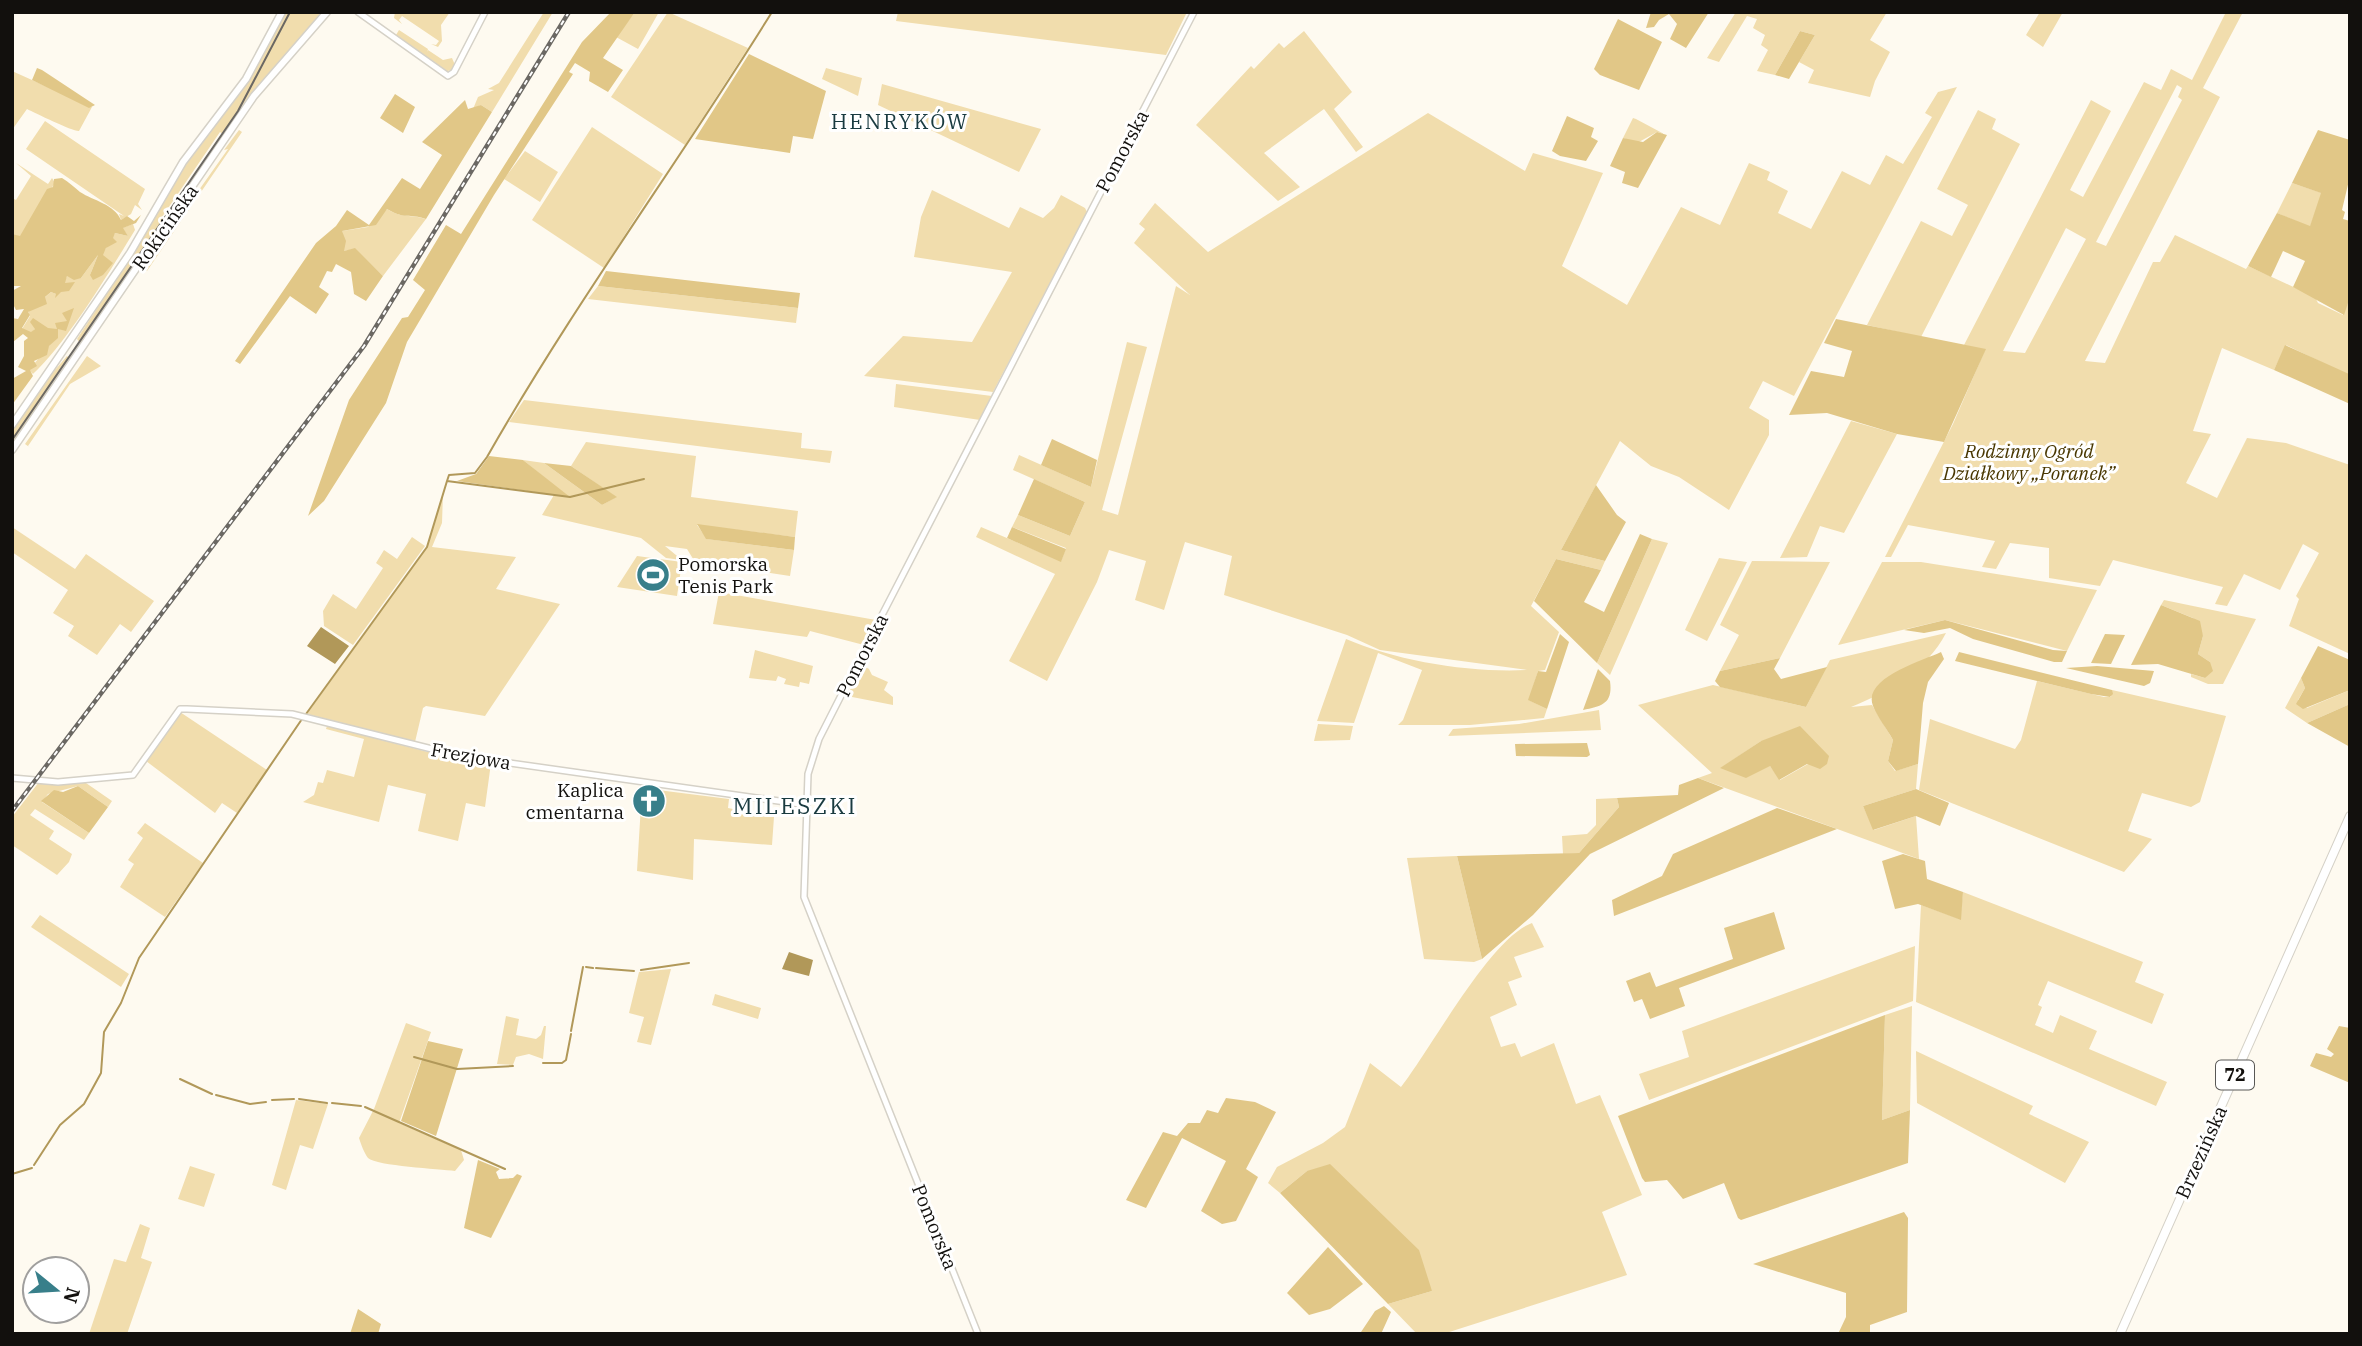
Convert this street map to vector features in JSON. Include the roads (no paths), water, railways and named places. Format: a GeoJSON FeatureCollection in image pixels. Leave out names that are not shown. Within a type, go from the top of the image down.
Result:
{"type":"FeatureCollection","features":[{"type":"Feature","properties":{"kind":"main road","name":"Rokicińska"},"geometry":{"type":"LineString","coordinates":[[12,425],[130,253],[183,162],[246,79],[282,12]]}},
{"type":"Feature","properties":{"kind":"main road","name":"Rokicińska"},"geometry":{"type":"LineString","coordinates":[[12,450],[254,96],[327,12]]}},
{"type":"Feature","properties":{"kind":"main road","name":"Brzezińska"},"geometry":{"type":"LineString","coordinates":[[2120,1334],[2350,816]]}},
{"type":"Feature","properties":{"kind":"street"},"geometry":{"type":"LineString","coordinates":[[358,12],[446,76],[454,72],[485,12]]}},
{"type":"Feature","properties":{"kind":"street","name":"Pomorska"},"geometry":{"type":"LineString","coordinates":[[978,1334],[804,897],[809,769],[819,739],[1194,12]]}},
{"type":"Feature","properties":{"kind":"street","name":"Frezjowa"},"geometry":{"type":"LineString","coordinates":[[12,778],[58,782],[133,775],[180,709],[292,714],[460,756],[807,805]]}},
{"type":"Feature","properties":{"kind":"waterway"},"geometry":{"type":"LineString","coordinates":[[447,481],[449,475],[475,473],[487,457],[555,344],[772,12]]}},
{"type":"Feature","properties":{"kind":"waterway"},"geometry":{"type":"LineString","coordinates":[[306,714],[427,547],[447,481],[570,497],[644,479]]}},
{"type":"Feature","properties":{"kind":"waterway"},"geometry":{"type":"LineString","coordinates":[[34,1165],[60,1125],[84,1104],[101,1073],[104,1032],[121,1003],[139,958],[302,719]]}},
{"type":"Feature","properties":{"kind":"waterway"},"geometry":{"type":"LineString","coordinates":[[641,970],[689,963]]}},
{"type":"Feature","properties":{"kind":"waterway"},"geometry":{"type":"LineString","coordinates":[[571,1031],[583,967]]}},
{"type":"Feature","properties":{"kind":"waterway"},"geometry":{"type":"LineString","coordinates":[[586,967],[593,968]]}},
{"type":"Feature","properties":{"kind":"waterway"},"geometry":{"type":"LineString","coordinates":[[596,968],[634,971]]}},
{"type":"Feature","properties":{"kind":"waterway"},"geometry":{"type":"LineString","coordinates":[[543,1063],[562,1063],[566,1060],[571,1034]]}},
{"type":"Feature","properties":{"kind":"waterway"},"geometry":{"type":"LineString","coordinates":[[414,1057],[457,1069],[513,1066]]}},
{"type":"Feature","properties":{"kind":"waterway"},"geometry":{"type":"LineString","coordinates":[[180,1079],[212,1094]]}},
{"type":"Feature","properties":{"kind":"waterway"},"geometry":{"type":"LineString","coordinates":[[216,1095],[250,1104],[266,1102]]}},
{"type":"Feature","properties":{"kind":"waterway"},"geometry":{"type":"LineString","coordinates":[[272,1100],[294,1099]]}},
{"type":"Feature","properties":{"kind":"waterway"},"geometry":{"type":"LineString","coordinates":[[299,1099],[327,1103]]}},
{"type":"Feature","properties":{"kind":"waterway"},"geometry":{"type":"LineString","coordinates":[[332,1103],[361,1106]]}},
{"type":"Feature","properties":{"kind":"waterway"},"geometry":{"type":"LineString","coordinates":[[365,1107],[505,1169]]}},
{"type":"Feature","properties":{"kind":"waterway"},"geometry":{"type":"LineString","coordinates":[[12,1174],[32,1168]]}},
{"type":"Feature","properties":{"kind":"tram line"},"geometry":{"type":"LineString","coordinates":[[12,440],[238,111],[290,12]]}},
{"type":"Feature","properties":{"kind":"railway"},"geometry":{"type":"LineString","coordinates":[[12,811],[364,346],[569,12]]}},
{"type":"Feature","properties":{"kind":"place","name":"Pomorska Tenis Park"},"geometry":{"type":"Point","coordinates":[653,575]}},
{"type":"Feature","properties":{"kind":"place","name":"Kaplica cmentarna"},"geometry":{"type":"Point","coordinates":[649,801]}},
{"type":"Feature","properties":{"kind":"district","name":"HENRYKÓW"},"geometry":{"type":"Point","coordinates":[900,122]}},
{"type":"Feature","properties":{"kind":"district","name":"MILESZKI"},"geometry":{"type":"Point","coordinates":[795,806]}},
{"type":"Feature","properties":{"kind":"park label","name":"Rodzinny Ogród Działkowy „Poranek”"},"geometry":{"type":"Point","coordinates":[2029,462]}}]}
